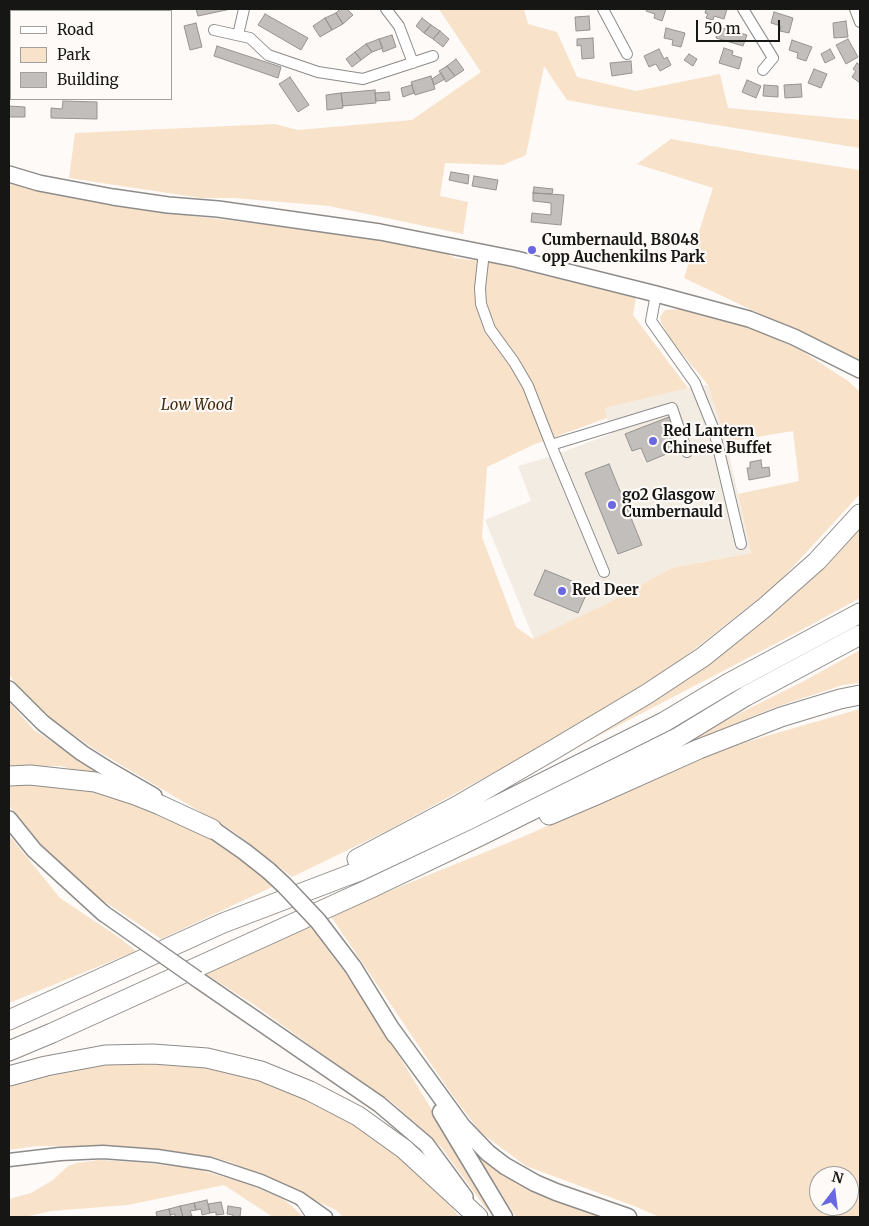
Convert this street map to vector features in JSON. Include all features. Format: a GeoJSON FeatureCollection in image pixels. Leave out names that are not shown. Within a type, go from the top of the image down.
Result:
{"type":"FeatureCollection","features":[{"type":"Feature","properties":{"kind":"highway"},"geometry":{"type":"LineString","coordinates":[[9,1020],[223,923],[362,857],[457,806],[647,694],[704,657],[764,608],[817,561],[860,514]]}},
{"type":"Feature","properties":{"kind":"highway"},"geometry":{"type":"LineString","coordinates":[[223,923],[362,870],[466,821],[664,722],[729,683],[860,613]]}},
{"type":"Feature","properties":{"kind":"highway"},"geometry":{"type":"LineString","coordinates":[[9,1051],[371,888],[567,793],[677,738],[746,696],[860,634]]}},
{"type":"Feature","properties":{"kind":"highway"},"geometry":{"type":"LineString","coordinates":[[371,888],[596,796],[699,749],[772,720],[840,699],[860,695]]}},
{"type":"Feature","properties":{"kind":"highway"},"geometry":{"type":"LineString","coordinates":[[9,776],[30,775],[95,782],[160,805],[212,829]]}},
{"type":"Feature","properties":{"kind":"highway"},"geometry":{"type":"LineString","coordinates":[[9,1076],[46,1066],[104,1056],[153,1054],[207,1058],[261,1072],[310,1091],[358,1116],[404,1149],[479,1217]]}},
{"type":"Feature","properties":{"kind":"main road"},"geometry":{"type":"LineString","coordinates":[[9,174],[39,183],[113,197],[168,205],[218,209],[380,232],[484,252],[749,319],[794,337],[860,370]]}},
{"type":"Feature","properties":{"kind":"main road"},"geometry":{"type":"LineString","coordinates":[[837,359],[860,379]]}},
{"type":"Feature","properties":{"kind":"main road"},"geometry":{"type":"LineString","coordinates":[[9,689],[43,723],[82,753],[212,829],[245,852],[269,871],[318,920],[353,967],[504,1217]]}},
{"type":"Feature","properties":{"kind":"main road"},"geometry":{"type":"LineString","coordinates":[[9,819],[34,850],[103,913],[379,1104],[426,1144],[479,1217]]}},
{"type":"Feature","properties":{"kind":"main road"},"geometry":{"type":"LineString","coordinates":[[390,1027],[462,1126],[488,1153],[505,1166],[535,1183],[628,1217]]}},
{"type":"Feature","properties":{"kind":"street"},"geometry":{"type":"LineString","coordinates":[[238,35],[244,9]]}},
{"type":"Feature","properties":{"kind":"street"},"geometry":{"type":"LineString","coordinates":[[386,9],[399,26],[413,63]]}},
{"type":"Feature","properties":{"kind":"street"},"geometry":{"type":"LineString","coordinates":[[603,9],[627,54]]}},
{"type":"Feature","properties":{"kind":"street"},"geometry":{"type":"LineString","coordinates":[[743,9],[773,58],[763,70]]}},
{"type":"Feature","properties":{"kind":"street"},"geometry":{"type":"LineString","coordinates":[[855,9],[860,22]]}},
{"type":"Feature","properties":{"kind":"street"},"geometry":{"type":"LineString","coordinates":[[214,30],[250,38],[268,55],[318,72],[363,79],[433,56]]}},
{"type":"Feature","properties":{"kind":"street"},"geometry":{"type":"LineString","coordinates":[[484,252],[480,288],[481,304],[487,321],[490,329],[514,362],[528,386],[604,572]]}},
{"type":"Feature","properties":{"kind":"street"},"geometry":{"type":"LineString","coordinates":[[656,294],[651,321],[695,383],[714,430],[741,544]]}},
{"type":"Feature","properties":{"kind":"street"},"geometry":{"type":"LineString","coordinates":[[551,445],[672,408],[687,452]]}},
{"type":"Feature","properties":{"kind":"street"},"geometry":{"type":"LineString","coordinates":[[9,1160],[60,1154],[103,1152],[157,1156],[210,1164],[261,1181],[299,1198],[326,1217]]}},
{"type":"Feature","properties":{"kind":"street"},"geometry":{"type":"LineString","coordinates":[[299,1198],[312,1217]]}},
{"type":"Feature","properties":{"kind":"shaded area"},"geometry":{"type":"Polygon","coordinates":[[[708,385],[728,449],[751,553],[671,568],[610,602],[534,639],[485,520],[531,501],[518,466],[549,457],[611,434],[605,408],[682,389],[708,385]]]}},
{"type":"Feature","properties":{"kind":"green space"},"geometry":{"type":"Polygon","coordinates":[[[439,9],[524,9],[528,24],[557,32],[577,77],[636,91],[720,74],[728,108],[860,120],[860,148],[567,100],[544,66],[526,155],[503,165],[445,163],[440,196],[468,202],[463,234],[329,206],[234,198],[201,198],[69,178],[75,133],[275,124],[298,130],[412,120],[481,72],[439,9]]]}},
{"type":"Feature","properties":{"kind":"green space"},"geometry":{"type":"Polygon","coordinates":[[[671,139],[860,170],[860,361],[684,278],[713,188],[637,164],[671,139]]]}},
{"type":"Feature","properties":{"kind":"green space","name":"Low Wood"},"geometry":{"type":"Polygon","coordinates":[[[9,180],[56,194],[159,212],[387,239],[443,252],[455,258],[488,262],[636,297],[633,315],[688,388],[605,408],[607,418],[535,444],[487,467],[482,537],[516,627],[533,639],[610,602],[671,568],[751,553],[738,494],[799,481],[793,431],[726,442],[708,385],[670,339],[661,322],[660,317],[665,310],[681,309],[741,323],[802,351],[848,381],[860,392],[860,494],[776,585],[678,662],[562,735],[385,832],[292,877],[233,831],[94,749],[35,707],[9,675],[9,180]]]}},
{"type":"Feature","properties":{"kind":"green space"},"geometry":{"type":"Polygon","coordinates":[[[860,525],[860,598],[552,760],[665,687],[860,525]]]}},
{"type":"Feature","properties":{"kind":"green space"},"geometry":{"type":"Polygon","coordinates":[[[860,650],[860,683],[843,685],[773,708],[680,747],[678,744],[804,681],[860,650]]]}},
{"type":"Feature","properties":{"kind":"green space"},"geometry":{"type":"Polygon","coordinates":[[[9,702],[34,730],[111,780],[61,766],[9,766],[9,702]]]}},
{"type":"Feature","properties":{"kind":"green space"},"geometry":{"type":"Polygon","coordinates":[[[860,709],[860,1217],[660,1217],[526,1166],[480,1132],[448,1089],[330,915],[525,836],[711,752],[860,709]]]}},
{"type":"Feature","properties":{"kind":"green space"},"geometry":{"type":"Polygon","coordinates":[[[9,784],[51,784],[111,794],[208,835],[258,872],[272,887],[161,939],[87,890],[32,837],[9,805],[9,784]]]}},
{"type":"Feature","properties":{"kind":"green space"},"geometry":{"type":"Polygon","coordinates":[[[9,835],[60,898],[120,938],[136,951],[9,1003],[9,835]]]}},
{"type":"Feature","properties":{"kind":"green space"},"geometry":{"type":"Polygon","coordinates":[[[309,925],[364,998],[492,1208],[487,1210],[441,1147],[393,1103],[253,1004],[201,971],[309,925]]]}},
{"type":"Feature","properties":{"kind":"green space"},"geometry":{"type":"Polygon","coordinates":[[[134,1060],[224,1068],[293,1089],[340,1114],[410,1164],[459,1217],[343,1217],[336,1210],[230,1162],[211,1157],[164,1150],[114,1146],[36,1146],[9,1150],[9,1081],[23,1076],[134,1060]]]}},
{"type":"Feature","properties":{"kind":"green space"},"geometry":{"type":"Polygon","coordinates":[[[481,1151],[623,1217],[516,1217],[476,1154],[481,1151]]]}},
{"type":"Feature","properties":{"kind":"green space"},"geometry":{"type":"Polygon","coordinates":[[[100,1160],[193,1168],[246,1183],[283,1199],[303,1217],[273,1217],[224,1185],[128,1205],[51,1211],[25,1217],[9,1217],[9,1199],[31,1193],[53,1180],[68,1166],[100,1160]]]}},
{"type":"Feature","properties":{"kind":"building"},"geometry":{"type":"Polygon","coordinates":[[[196,9],[231,9],[198,16],[196,9]]]}},
{"type":"Feature","properties":{"kind":"building"},"geometry":{"type":"Polygon","coordinates":[[[340,9],[347,9],[353,15],[343,24],[336,13],[340,9]]]}},
{"type":"Feature","properties":{"kind":"building"},"geometry":{"type":"Polygon","coordinates":[[[647,9],[666,9],[662,21],[654,18],[655,14],[646,11],[647,9]]]}},
{"type":"Feature","properties":{"kind":"building"},"geometry":{"type":"Polygon","coordinates":[[[706,9],[727,9],[724,19],[714,16],[713,20],[706,18],[708,14],[705,13],[706,9]]]}},
{"type":"Feature","properties":{"kind":"building"},"geometry":{"type":"Polygon","coordinates":[[[774,12],[793,18],[789,33],[780,31],[781,26],[771,23],[774,12]]]}},
{"type":"Feature","properties":{"kind":"building"},"geometry":{"type":"Polygon","coordinates":[[[336,13],[343,24],[332,30],[325,18],[336,13]]]}},
{"type":"Feature","properties":{"kind":"building"},"geometry":{"type":"Polygon","coordinates":[[[265,14],[308,38],[301,50],[258,25],[265,14]]]}},
{"type":"Feature","properties":{"kind":"building"},"geometry":{"type":"Polygon","coordinates":[[[589,16],[590,30],[576,31],[575,17],[589,16]]]}},
{"type":"Feature","properties":{"kind":"building"},"geometry":{"type":"Polygon","coordinates":[[[325,18],[332,30],[320,37],[313,26],[325,18]]]}},
{"type":"Feature","properties":{"kind":"building"},"geometry":{"type":"Polygon","coordinates":[[[422,18],[431,25],[424,33],[416,26],[422,18]]]}},
{"type":"Feature","properties":{"kind":"building"},"geometry":{"type":"Polygon","coordinates":[[[846,21],[848,37],[834,38],[833,23],[846,21]]]}},
{"type":"Feature","properties":{"kind":"building"},"geometry":{"type":"Polygon","coordinates":[[[196,23],[202,47],[190,50],[184,26],[196,23]]]}},
{"type":"Feature","properties":{"kind":"building"},"geometry":{"type":"Polygon","coordinates":[[[431,25],[440,31],[433,39],[424,33],[431,25]]]}},
{"type":"Feature","properties":{"kind":"building"},"geometry":{"type":"Polygon","coordinates":[[[727,25],[735,28],[734,31],[747,35],[743,46],[716,38],[719,27],[726,29],[727,25]]]}},
{"type":"Feature","properties":{"kind":"building"},"geometry":{"type":"Polygon","coordinates":[[[666,28],[685,33],[681,47],[672,45],[673,40],[664,38],[666,28]]]}},
{"type":"Feature","properties":{"kind":"building"},"geometry":{"type":"Polygon","coordinates":[[[440,31],[449,39],[443,47],[433,39],[440,31]]]}},
{"type":"Feature","properties":{"kind":"building"},"geometry":{"type":"Polygon","coordinates":[[[392,35],[396,47],[383,52],[379,39],[392,35]]]}},
{"type":"Feature","properties":{"kind":"building"},"geometry":{"type":"Polygon","coordinates":[[[593,38],[594,58],[582,59],[581,45],[577,46],[577,39],[593,38]]]}},
{"type":"Feature","properties":{"kind":"building"},"geometry":{"type":"Polygon","coordinates":[[[379,39],[383,48],[372,52],[366,44],[379,39]]]}},
{"type":"Feature","properties":{"kind":"building"},"geometry":{"type":"Polygon","coordinates":[[[848,39],[858,57],[846,64],[836,45],[848,39]]]}},
{"type":"Feature","properties":{"kind":"building"},"geometry":{"type":"Polygon","coordinates":[[[792,40],[812,47],[806,61],[797,58],[798,53],[789,50],[792,40]]]}},
{"type":"Feature","properties":{"kind":"building"},"geometry":{"type":"Polygon","coordinates":[[[366,44],[372,52],[361,60],[355,52],[366,44]]]}},
{"type":"Feature","properties":{"kind":"building"},"geometry":{"type":"Polygon","coordinates":[[[217,46],[281,67],[278,78],[214,56],[217,46]]]}},
{"type":"Feature","properties":{"kind":"building"},"geometry":{"type":"Polygon","coordinates":[[[724,48],[733,51],[732,55],[742,58],[739,69],[719,63],[724,48]]]}},
{"type":"Feature","properties":{"kind":"building"},"geometry":{"type":"Polygon","coordinates":[[[659,49],[664,59],[667,57],[671,65],[660,71],[656,64],[649,67],[644,56],[659,49]]]}},
{"type":"Feature","properties":{"kind":"building"},"geometry":{"type":"Polygon","coordinates":[[[830,49],[835,58],[825,63],[821,54],[830,49]]]}},
{"type":"Feature","properties":{"kind":"building"},"geometry":{"type":"Polygon","coordinates":[[[355,52],[361,60],[352,67],[346,59],[355,52]]]}},
{"type":"Feature","properties":{"kind":"building"},"geometry":{"type":"Polygon","coordinates":[[[689,54],[697,59],[693,66],[684,60],[689,54]]]}},
{"type":"Feature","properties":{"kind":"building"},"geometry":{"type":"Polygon","coordinates":[[[456,59],[464,70],[455,76],[447,66],[456,59]]]}},
{"type":"Feature","properties":{"kind":"building"},"geometry":{"type":"Polygon","coordinates":[[[631,61],[632,73],[612,76],[610,63],[631,61]]]}},
{"type":"Feature","properties":{"kind":"building"},"geometry":{"type":"Polygon","coordinates":[[[857,63],[860,65],[860,83],[852,77],[856,71],[853,69],[857,63]]]}},
{"type":"Feature","properties":{"kind":"building"},"geometry":{"type":"Polygon","coordinates":[[[447,66],[455,76],[446,82],[439,71],[447,66]]]}},
{"type":"Feature","properties":{"kind":"building"},"geometry":{"type":"Polygon","coordinates":[[[814,69],[827,74],[821,88],[808,83],[814,69]]]}},
{"type":"Feature","properties":{"kind":"building"},"geometry":{"type":"Polygon","coordinates":[[[441,73],[445,79],[434,85],[432,79],[441,73]]]}},
{"type":"Feature","properties":{"kind":"building"},"geometry":{"type":"Polygon","coordinates":[[[431,76],[435,89],[415,95],[411,82],[431,76]]]}},
{"type":"Feature","properties":{"kind":"building"},"geometry":{"type":"Polygon","coordinates":[[[290,77],[309,105],[298,112],[279,84],[290,77]]]}},
{"type":"Feature","properties":{"kind":"building"},"geometry":{"type":"Polygon","coordinates":[[[747,80],[761,86],[756,98],[742,92],[747,80]]]}},
{"type":"Feature","properties":{"kind":"building"},"geometry":{"type":"Polygon","coordinates":[[[801,84],[802,97],[785,98],[784,85],[801,84]]]}},
{"type":"Feature","properties":{"kind":"building"},"geometry":{"type":"Polygon","coordinates":[[[412,85],[414,93],[403,97],[401,88],[412,85]]]}},
{"type":"Feature","properties":{"kind":"building"},"geometry":{"type":"Polygon","coordinates":[[[764,85],[778,86],[778,97],[763,96],[764,85]]]}},
{"type":"Feature","properties":{"kind":"building"},"geometry":{"type":"Polygon","coordinates":[[[375,90],[376,103],[343,106],[341,93],[375,90]]]}},
{"type":"Feature","properties":{"kind":"building"},"geometry":{"type":"Polygon","coordinates":[[[389,92],[390,100],[376,101],[375,93],[389,92]]]}},
{"type":"Feature","properties":{"kind":"building"},"geometry":{"type":"Polygon","coordinates":[[[341,93],[343,108],[327,110],[326,95],[341,93]]]}},
{"type":"Feature","properties":{"kind":"building"},"geometry":{"type":"Polygon","coordinates":[[[63,101],[97,102],[97,119],[51,118],[51,108],[62,109],[63,101]]]}},
{"type":"Feature","properties":{"kind":"building"},"geometry":{"type":"Polygon","coordinates":[[[9,106],[25,107],[25,117],[9,117],[9,106]]]}},
{"type":"Feature","properties":{"kind":"building"},"geometry":{"type":"Polygon","coordinates":[[[451,172],[469,175],[468,184],[449,180],[451,172]]]}},
{"type":"Feature","properties":{"kind":"building"},"geometry":{"type":"Polygon","coordinates":[[[474,176],[498,180],[496,190],[472,186],[474,176]]]}},
{"type":"Feature","properties":{"kind":"building"},"geometry":{"type":"Polygon","coordinates":[[[534,187],[553,189],[552,194],[533,193],[534,187]]]}},
{"type":"Feature","properties":{"kind":"building"},"geometry":{"type":"Polygon","coordinates":[[[533,193],[564,195],[561,225],[531,222],[532,213],[551,215],[551,203],[533,201],[533,193]]]}},
{"type":"Feature","properties":{"kind":"building","name":"Red Lantern Chinese Buffet"},"geometry":{"type":"Polygon","coordinates":[[[669,417],[681,448],[647,462],[641,448],[632,451],[625,434],[669,417]]]}},
{"type":"Feature","properties":{"kind":"building"},"geometry":{"type":"Polygon","coordinates":[[[761,460],[762,468],[769,467],[770,476],[749,480],[747,468],[750,468],[750,462],[761,460]]]}},
{"type":"Feature","properties":{"kind":"building","name":"go2 Glasgow Cumbernauld"},"geometry":{"type":"Polygon","coordinates":[[[609,464],[642,545],[618,554],[585,473],[609,464]]]}},
{"type":"Feature","properties":{"kind":"building","name":"Red Deer"},"geometry":{"type":"Polygon","coordinates":[[[545,570],[589,588],[578,613],[534,595],[545,570]]]}},
{"type":"Feature","properties":{"kind":"building"},"geometry":{"type":"Polygon","coordinates":[[[207,1200],[210,1213],[202,1215],[201,1209],[196,1210],[194,1203],[207,1200]]]}},
{"type":"Feature","properties":{"kind":"building"},"geometry":{"type":"Polygon","coordinates":[[[221,1202],[224,1214],[216,1215],[216,1212],[210,1213],[208,1204],[221,1202]]]}},
{"type":"Feature","properties":{"kind":"building"},"geometry":{"type":"Polygon","coordinates":[[[194,1203],[196,1210],[190,1211],[192,1216],[183,1217],[180,1206],[194,1203]]]}},
{"type":"Feature","properties":{"kind":"building"},"geometry":{"type":"Polygon","coordinates":[[[180,1206],[183,1217],[175,1217],[175,1214],[170,1215],[169,1209],[180,1206]]]}},
{"type":"Feature","properties":{"kind":"building"},"geometry":{"type":"Polygon","coordinates":[[[228,1206],[241,1208],[240,1217],[233,1217],[233,1215],[227,1214],[228,1206]]]}},
{"type":"Feature","properties":{"kind":"building"},"geometry":{"type":"Polygon","coordinates":[[[169,1209],[171,1217],[157,1217],[156,1212],[169,1209]]]}},
{"type":"Feature","properties":{"kind":"place","name":"Cumbernauld, B8048 opp Auchenkilns Park"},"geometry":{"type":"Point","coordinates":[532,250]}},
{"type":"Feature","properties":{"kind":"place","name":"Red Lantern Chinese Buffet"},"geometry":{"type":"Point","coordinates":[653,441]}},
{"type":"Feature","properties":{"kind":"place","name":"go2 Glasgow Cumbernauld"},"geometry":{"type":"Point","coordinates":[612,505]}},
{"type":"Feature","properties":{"kind":"place","name":"Red Deer"},"geometry":{"type":"Point","coordinates":[562,591]}}]}
